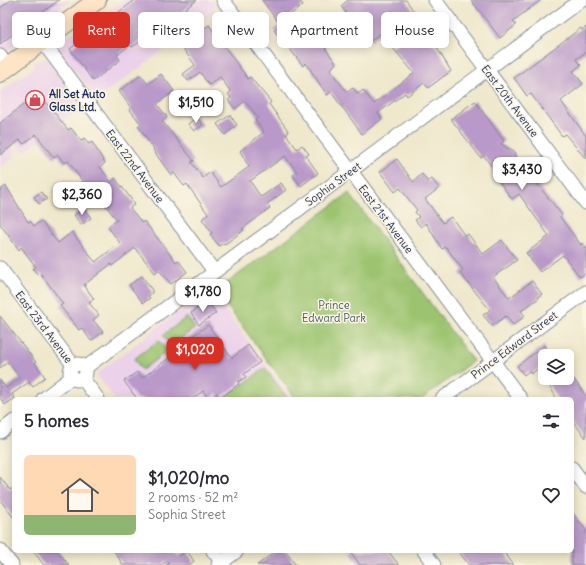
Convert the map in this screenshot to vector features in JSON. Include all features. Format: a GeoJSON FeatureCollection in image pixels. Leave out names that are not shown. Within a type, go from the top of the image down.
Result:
{"type":"FeatureCollection","features":[{"type":"Feature","properties":{"kind":"main road"},"geometry":{"type":"LineString","coordinates":[[65,24],[97,0]]}},
{"type":"Feature","properties":{"kind":"main road"},"geometry":{"type":"LineString","coordinates":[[3,65],[31,48]]}},
{"type":"Feature","properties":{"kind":"street","name":"East 21st Avenue"},"geometry":{"type":"LineString","coordinates":[[223,0],[520,397]]}},
{"type":"Feature","properties":{"kind":"street","name":"East 20th Avenue"},"geometry":{"type":"LineString","coordinates":[[435,0],[586,203]]}},
{"type":"Feature","properties":{"kind":"street","name":"Sophia Street"},"geometry":{"type":"LineString","coordinates":[[46,397],[581,0]]}},
{"type":"Feature","properties":{"kind":"street","name":"East 22nd Avenue"},"geometry":{"type":"LineString","coordinates":[[47,48],[214,271]]}},
{"type":"Feature","properties":{"kind":"street","name":"East 23rd Avenue"},"geometry":{"type":"LineString","coordinates":[[0,268],[96,397]]}},
{"type":"Feature","properties":{"kind":"street","name":"Prince Edward Street"},"geometry":{"type":"LineString","coordinates":[[445,397],[586,292]]}},
{"type":"Feature","properties":{"kind":"street"},"geometry":{"type":"LineString","coordinates":[[0,432],[12,423]]}},
{"type":"Feature","properties":{"kind":"street"},"geometry":{"type":"LineString","coordinates":[[574,471],[586,487]]}},
{"type":"Feature","properties":{"kind":"street"},"geometry":{"type":"LineString","coordinates":[[0,550],[12,565]]}},
{"type":"Feature","properties":{"kind":"street"},"geometry":{"type":"LineString","coordinates":[[214,553],[221,564],[235,553]]}},
{"type":"Feature","properties":{"kind":"street"},"geometry":{"type":"LineString","coordinates":[[425,553],[434,565]]}},
{"type":"Feature","properties":{"kind":"shaded area"},"geometry":{"type":"Polygon","coordinates":[[[0,0],[70,0],[55,12],[12,12],[12,48],[9,50],[3,49],[0,46],[0,0]]]}},
{"type":"Feature","properties":{"kind":"shaded area"},"geometry":{"type":"Polygon","coordinates":[[[124,0],[214,0],[215,4],[213,9],[215,12],[212,12],[212,14],[204,20],[204,12],[138,12],[138,48],[166,48],[103,95],[101,92],[92,93],[69,62],[60,54],[58,48],[65,48],[65,39],[73,33],[73,48],[130,48],[130,12],[108,12],[124,0]]]}},
{"type":"Feature","properties":{"kind":"shaded area"},"geometry":{"type":"Polygon","coordinates":[[[44,58],[52,62],[53,69],[79,104],[76,111],[26,151],[23,151],[0,120],[0,92],[34,67],[34,62],[44,58]]]}},
{"type":"Feature","properties":{"kind":"shaded area"},"geometry":{"type":"Polygon","coordinates":[[[0,132],[15,152],[14,157],[0,168],[0,132]]]}},
{"type":"Feature","properties":{"kind":"shaded area"},"geometry":{"type":"Polygon","coordinates":[[[209,289],[290,397],[113,397],[96,374],[209,289]]]}},
{"type":"Feature","properties":{"kind":"green space","name":"Prince Edward Park"},"geometry":{"type":"Polygon","coordinates":[[[349,193],[473,361],[425,397],[295,397],[216,291],[349,193]]]}},
{"type":"Feature","properties":{"kind":"green space"},"geometry":{"type":"Polygon","coordinates":[[[187,317],[195,328],[171,346],[163,335],[187,317]]]}},
{"type":"Feature","properties":{"kind":"green space"},"geometry":{"type":"Polygon","coordinates":[[[159,340],[167,351],[142,370],[134,359],[159,340]]]}},
{"type":"Feature","properties":{"kind":"green space"},"geometry":{"type":"Polygon","coordinates":[[[265,368],[287,397],[226,397],[265,368]]]}},
{"type":"Feature","properties":{"kind":"building"},"geometry":{"type":"Polygon","coordinates":[[[11,0],[59,0],[43,12],[12,12],[12,35],[0,44],[0,8],[11,0]]]}},
{"type":"Feature","properties":{"kind":"building"},"geometry":{"type":"Polygon","coordinates":[[[135,0],[197,0],[181,12],[138,12],[138,43],[132,47],[130,45],[130,12],[119,12],[135,0]]]}},
{"type":"Feature","properties":{"kind":"building"},"geometry":{"type":"Polygon","coordinates":[[[262,0],[299,0],[303,5],[294,12],[277,12],[277,21],[262,0]]]}},
{"type":"Feature","properties":{"kind":"building"},"geometry":{"type":"Polygon","coordinates":[[[348,0],[406,0],[414,12],[381,12],[381,33],[373,39],[373,12],[345,12],[341,6],[348,0]]]}},
{"type":"Feature","properties":{"kind":"building"},"geometry":{"type":"Polygon","coordinates":[[[471,0],[541,0],[513,21],[516,25],[500,38],[471,0]]]}},
{"type":"Feature","properties":{"kind":"building"},"geometry":{"type":"Polygon","coordinates":[[[209,25],[212,29],[212,48],[226,48],[248,79],[250,77],[271,102],[269,104],[289,132],[286,134],[297,149],[302,145],[309,154],[306,156],[318,173],[301,186],[293,175],[297,172],[285,156],[250,181],[261,197],[281,183],[286,190],[267,204],[270,208],[242,229],[244,230],[225,244],[224,243],[219,246],[210,234],[212,233],[202,219],[208,214],[187,184],[184,186],[174,173],[171,175],[138,126],[141,124],[130,110],[131,108],[119,91],[141,75],[148,84],[161,74],[174,91],[157,104],[167,117],[162,121],[194,161],[191,162],[203,178],[210,172],[221,187],[249,167],[240,151],[264,132],[255,120],[258,118],[245,101],[235,109],[228,100],[231,98],[228,94],[231,92],[220,77],[209,85],[200,72],[188,81],[183,74],[195,65],[182,48],[204,48],[204,29],[209,25]]]}},
{"type":"Feature","properties":{"kind":"building"},"geometry":{"type":"Polygon","coordinates":[[[586,27],[586,52],[576,59],[581,65],[573,71],[583,84],[561,101],[586,136],[586,159],[565,134],[562,136],[531,94],[527,96],[514,78],[581,28],[582,30],[586,27]]]}},
{"type":"Feature","properties":{"kind":"building"},"geometry":{"type":"Polygon","coordinates":[[[277,28],[277,34],[274,30],[277,28]]]}},
{"type":"Feature","properties":{"kind":"building"},"geometry":{"type":"Polygon","coordinates":[[[73,47],[73,48],[126,48],[117,55],[120,60],[93,81],[70,49],[73,47]]]}},
{"type":"Feature","properties":{"kind":"building"},"geometry":{"type":"Polygon","coordinates":[[[289,48],[325,48],[336,63],[330,70],[347,92],[353,88],[358,94],[363,90],[374,104],[414,73],[393,48],[437,48],[451,71],[428,88],[424,83],[407,96],[405,93],[378,113],[382,119],[362,134],[331,92],[327,95],[306,63],[303,66],[289,48]]]}},
{"type":"Feature","properties":{"kind":"building"},"geometry":{"type":"Polygon","coordinates":[[[39,93],[68,130],[71,128],[81,141],[84,138],[89,144],[92,142],[105,163],[100,167],[111,182],[115,178],[135,204],[130,208],[142,223],[144,221],[176,262],[178,260],[187,272],[171,284],[159,270],[155,273],[135,248],[112,266],[111,264],[84,285],[94,299],[89,303],[99,315],[93,320],[103,332],[91,341],[82,328],[79,330],[60,306],[63,304],[53,290],[41,274],[39,276],[33,269],[36,267],[21,247],[19,250],[0,224],[0,190],[6,186],[28,222],[30,221],[34,226],[41,221],[58,243],[72,232],[95,262],[120,243],[108,227],[117,220],[100,200],[92,206],[78,186],[83,182],[68,161],[64,163],[58,155],[54,158],[36,134],[24,144],[20,140],[0,155],[0,123],[39,93]]]}},
{"type":"Feature","properties":{"kind":"building"},"geometry":{"type":"Polygon","coordinates":[[[475,101],[504,141],[501,144],[514,152],[518,167],[521,164],[562,215],[560,217],[581,245],[582,243],[586,248],[586,273],[580,277],[563,255],[540,272],[526,253],[549,236],[519,194],[512,199],[492,172],[494,170],[484,156],[481,158],[451,119],[475,101]]]}},
{"type":"Feature","properties":{"kind":"building"},"geometry":{"type":"Polygon","coordinates":[[[230,115],[237,125],[225,135],[217,124],[230,115]]]}},
{"type":"Feature","properties":{"kind":"building"},"geometry":{"type":"Polygon","coordinates":[[[197,117],[203,125],[194,131],[188,124],[197,117]]]}},
{"type":"Feature","properties":{"kind":"building"},"geometry":{"type":"Polygon","coordinates":[[[397,159],[413,182],[422,174],[428,182],[432,179],[439,188],[425,199],[443,223],[451,217],[465,236],[468,234],[483,254],[502,240],[517,260],[493,277],[509,298],[532,281],[542,294],[538,297],[539,298],[521,311],[525,316],[513,325],[506,316],[492,326],[483,315],[490,310],[460,273],[463,270],[446,247],[442,249],[426,223],[421,227],[415,220],[419,217],[415,212],[417,210],[400,188],[395,192],[380,172],[397,159]]]}},
{"type":"Feature","properties":{"kind":"building"},"geometry":{"type":"Polygon","coordinates":[[[41,192],[47,199],[39,204],[34,197],[41,192]]]}},
{"type":"Feature","properties":{"kind":"building"},"geometry":{"type":"Polygon","coordinates":[[[84,208],[91,218],[81,225],[74,215],[84,208]]]}},
{"type":"Feature","properties":{"kind":"building"},"geometry":{"type":"Polygon","coordinates":[[[142,276],[152,290],[152,293],[148,296],[150,298],[143,303],[129,285],[142,276]]]}},
{"type":"Feature","properties":{"kind":"building"},"geometry":{"type":"Polygon","coordinates":[[[207,301],[216,313],[199,325],[191,313],[207,301]]]}},
{"type":"Feature","properties":{"kind":"building"},"geometry":{"type":"Polygon","coordinates":[[[0,316],[36,362],[35,363],[45,377],[33,387],[29,382],[12,394],[14,397],[12,397],[12,400],[5,405],[0,398],[0,380],[6,388],[20,378],[8,362],[0,368],[0,316]]]}},
{"type":"Feature","properties":{"kind":"building"},"geometry":{"type":"Polygon","coordinates":[[[208,325],[232,358],[248,345],[260,362],[244,374],[246,377],[238,382],[239,384],[221,397],[219,397],[217,393],[212,397],[208,397],[203,391],[195,397],[136,397],[124,381],[137,372],[142,378],[177,352],[175,348],[208,325]]]}},
{"type":"Feature","properties":{"kind":"building"},"geometry":{"type":"Polygon","coordinates":[[[545,345],[545,349],[540,349],[545,345]]]}},
{"type":"Feature","properties":{"kind":"building"},"geometry":{"type":"Polygon","coordinates":[[[538,350],[538,369],[531,374],[529,371],[524,375],[517,366],[538,350]]]}},
{"type":"Feature","properties":{"kind":"building"},"geometry":{"type":"Polygon","coordinates":[[[574,379],[586,396],[586,438],[574,423],[574,397],[556,397],[549,385],[574,385],[574,379]]]}},
{"type":"Feature","properties":{"kind":"building"},"geometry":{"type":"Polygon","coordinates":[[[0,477],[10,490],[12,488],[12,515],[0,500],[0,477]]]}},
{"type":"Feature","properties":{"kind":"building"},"geometry":{"type":"Polygon","coordinates":[[[574,515],[586,530],[586,565],[572,565],[572,553],[574,553],[574,515]]]}},
{"type":"Feature","properties":{"kind":"building"},"geometry":{"type":"Polygon","coordinates":[[[35,553],[60,553],[69,565],[44,565],[35,553]]]}},
{"type":"Feature","properties":{"kind":"building"},"geometry":{"type":"Polygon","coordinates":[[[115,553],[177,553],[179,556],[184,553],[188,553],[194,561],[189,565],[166,565],[169,563],[167,561],[162,565],[123,565],[115,553]]]}},
{"type":"Feature","properties":{"kind":"building"},"geometry":{"type":"Polygon","coordinates":[[[273,553],[287,553],[296,565],[257,565],[273,553]]]}},
{"type":"Feature","properties":{"kind":"building"},"geometry":{"type":"Polygon","coordinates":[[[351,553],[390,553],[399,565],[360,565],[351,553]]]}},
{"type":"Feature","properties":{"kind":"building"},"geometry":{"type":"Polygon","coordinates":[[[460,553],[505,553],[514,565],[469,565],[460,553]]]}},
{"type":"Feature","properties":{"kind":"place","name":"All Set Auto Glass Ltd."},"geometry":{"type":"Point","coordinates":[35,100]}}]}
